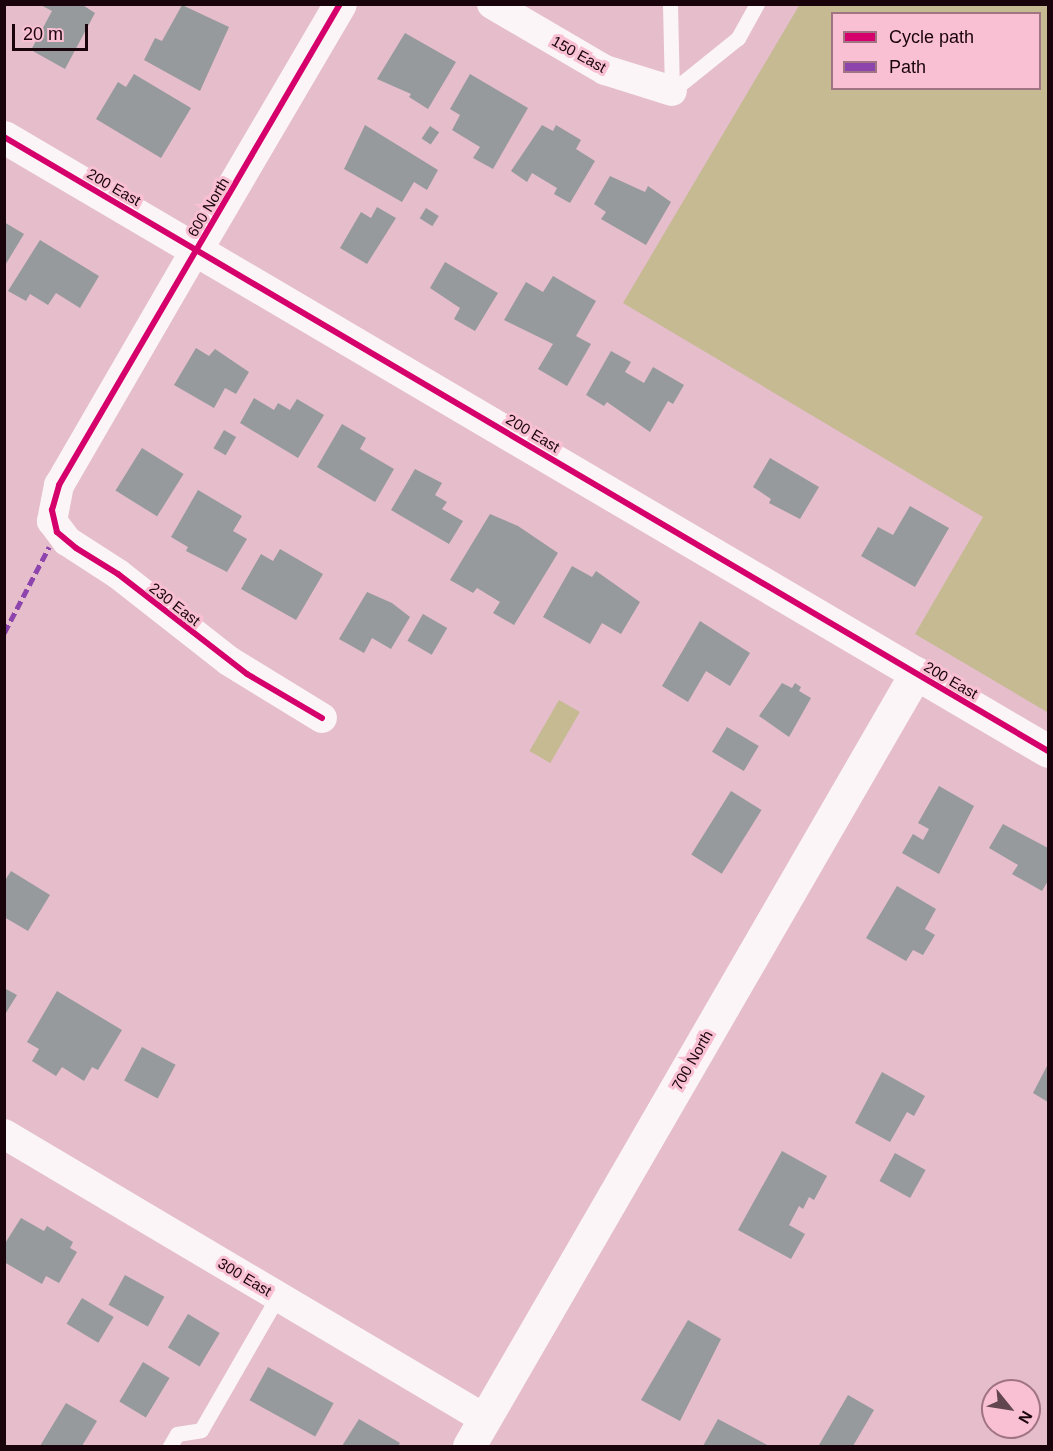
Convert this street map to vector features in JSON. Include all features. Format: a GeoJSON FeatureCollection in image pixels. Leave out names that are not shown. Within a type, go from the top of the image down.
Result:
{"type":"FeatureCollection","features":[{"type":"Feature","properties":{"kind":"street","name":"600 North"},"geometry":{"type":"LineString","coordinates":[[59,485],[340,4]]}},
{"type":"Feature","properties":{"kind":"street","name":"150 East"},"geometry":{"type":"LineString","coordinates":[[492,4],[605,70],[672,91]]}},
{"type":"Feature","properties":{"kind":"street","name":"200 East"},"geometry":{"type":"LineString","coordinates":[[4,137],[1048,752]]}},
{"type":"Feature","properties":{"kind":"street","name":"230 East"},"geometry":{"type":"LineString","coordinates":[[59,485],[52,520],[67,541],[118,574],[247,674],[322,718]]}},
{"type":"Feature","properties":{"kind":"street","name":"700 North"},"geometry":{"type":"LineString","coordinates":[[477,1433],[916,674]]}},
{"type":"Feature","properties":{"kind":"street","name":"300 East"},"geometry":{"type":"LineString","coordinates":[[4,1134],[278,1296],[477,1433]]}},
{"type":"Feature","properties":{"kind":"lane"},"geometry":{"type":"LineString","coordinates":[[670,4],[672,91]]}},
{"type":"Feature","properties":{"kind":"lane"},"geometry":{"type":"LineString","coordinates":[[672,91],[738,38],[757,4]]}},
{"type":"Feature","properties":{"kind":"lane"},"geometry":{"type":"LineString","coordinates":[[170,1446],[177,1434],[201,1430],[278,1296]]}},
{"type":"Feature","properties":{"kind":"shaded area"},"geometry":{"type":"Polygon","coordinates":[[[800,4],[1048,5],[1047,712],[915,634],[983,517],[623,303],[800,4]]]}},
{"type":"Feature","properties":{"kind":"shaded area"},"geometry":{"type":"Polygon","coordinates":[[[559,700],[580,712],[550,763],[530,751],[559,700]]]}},
{"type":"Feature","properties":{"kind":"building"},"geometry":{"type":"Polygon","coordinates":[[[39,4],[81,4],[95,13],[65,69],[31,50],[52,11],[39,4]]]}},
{"type":"Feature","properties":{"kind":"building"},"geometry":{"type":"Polygon","coordinates":[[[182,5],[229,27],[200,91],[144,60],[155,38],[162,41],[182,5]]]}},
{"type":"Feature","properties":{"kind":"building"},"geometry":{"type":"Polygon","coordinates":[[[405,33],[456,62],[428,109],[409,97],[411,94],[377,79],[405,33]]]}},
{"type":"Feature","properties":{"kind":"building"},"geometry":{"type":"Polygon","coordinates":[[[134,74],[191,108],[161,158],[96,119],[118,82],[126,87],[134,74]]]}},
{"type":"Feature","properties":{"kind":"building"},"geometry":{"type":"Polygon","coordinates":[[[470,74],[528,108],[493,169],[473,158],[480,147],[452,130],[460,115],[450,109],[470,74]]]}},
{"type":"Feature","properties":{"kind":"building"},"geometry":{"type":"Polygon","coordinates":[[[365,125],[438,170],[427,190],[414,182],[402,202],[344,169],[365,125]]]}},
{"type":"Feature","properties":{"kind":"building"},"geometry":{"type":"Polygon","coordinates":[[[542,125],[553,131],[556,125],[581,140],[576,149],[595,161],[570,203],[554,194],[557,188],[532,173],[527,182],[511,171],[542,125]]]}},
{"type":"Feature","properties":{"kind":"building"},"geometry":{"type":"Polygon","coordinates":[[[430,126],[439,132],[431,145],[422,138],[430,126]]]}},
{"type":"Feature","properties":{"kind":"building"},"geometry":{"type":"Polygon","coordinates":[[[610,176],[645,192],[648,186],[671,202],[646,245],[601,219],[606,212],[594,204],[610,176]]]}},
{"type":"Feature","properties":{"kind":"building"},"geometry":{"type":"Polygon","coordinates":[[[377,207],[396,218],[367,264],[340,248],[361,212],[371,218],[377,207]]]}},
{"type":"Feature","properties":{"kind":"building"},"geometry":{"type":"Polygon","coordinates":[[[426,208],[439,216],[432,226],[420,218],[426,208]]]}},
{"type":"Feature","properties":{"kind":"building"},"geometry":{"type":"Polygon","coordinates":[[[4,222],[24,234],[4,267],[4,222]]]}},
{"type":"Feature","properties":{"kind":"building"},"geometry":{"type":"Polygon","coordinates":[[[40,240],[99,276],[80,308],[56,293],[48,305],[30,294],[26,301],[8,291],[40,240]]]}},
{"type":"Feature","properties":{"kind":"building"},"geometry":{"type":"Polygon","coordinates":[[[445,262],[498,293],[475,331],[454,319],[460,308],[430,288],[445,262]]]}},
{"type":"Feature","properties":{"kind":"building"},"geometry":{"type":"Polygon","coordinates":[[[553,276],[596,301],[576,336],[591,344],[567,386],[538,369],[553,344],[504,320],[526,282],[543,292],[553,276]]]}},
{"type":"Feature","properties":{"kind":"building"},"geometry":{"type":"Polygon","coordinates":[[[196,348],[209,356],[215,349],[249,372],[236,394],[225,388],[214,408],[174,385],[196,348]]]}},
{"type":"Feature","properties":{"kind":"building"},"geometry":{"type":"Polygon","coordinates":[[[611,351],[631,362],[625,372],[644,383],[653,367],[684,385],[673,404],[668,401],[650,432],[607,402],[604,406],[586,395],[611,351]]]}},
{"type":"Feature","properties":{"kind":"building"},"geometry":{"type":"Polygon","coordinates":[[[254,398],[274,410],[278,403],[290,410],[297,399],[324,415],[298,458],[240,423],[254,398]]]}},
{"type":"Feature","properties":{"kind":"building"},"geometry":{"type":"Polygon","coordinates":[[[342,424],[366,438],[360,449],[394,469],[375,502],[317,467],[342,424]]]}},
{"type":"Feature","properties":{"kind":"building"},"geometry":{"type":"Polygon","coordinates":[[[224,430],[236,437],[226,455],[214,448],[224,430]]]}},
{"type":"Feature","properties":{"kind":"building"},"geometry":{"type":"Polygon","coordinates":[[[142,448],[184,474],[157,516],[116,490],[142,448]]]}},
{"type":"Feature","properties":{"kind":"building"},"geometry":{"type":"Polygon","coordinates":[[[770,458],[819,487],[800,519],[769,503],[771,499],[753,487],[770,458]]]}},
{"type":"Feature","properties":{"kind":"building"},"geometry":{"type":"Polygon","coordinates":[[[415,469],[442,483],[435,495],[447,502],[442,509],[463,521],[449,544],[391,510],[415,469]]]}},
{"type":"Feature","properties":{"kind":"building"},"geometry":{"type":"Polygon","coordinates":[[[198,490],[242,516],[233,531],[247,539],[227,572],[186,551],[188,547],[171,537],[198,490]]]}},
{"type":"Feature","properties":{"kind":"building"},"geometry":{"type":"Polygon","coordinates":[[[910,506],[949,528],[915,587],[861,556],[878,527],[893,535],[910,506]]]}},
{"type":"Feature","properties":{"kind":"building"},"geometry":{"type":"Polygon","coordinates":[[[490,514],[518,526],[558,553],[514,625],[493,613],[500,602],[477,588],[473,593],[450,580],[490,514]]]}},
{"type":"Feature","properties":{"kind":"building"},"geometry":{"type":"Polygon","coordinates":[[[280,549],[323,574],[296,620],[241,589],[261,554],[273,561],[280,549]]]}},
{"type":"Feature","properties":{"kind":"building"},"geometry":{"type":"Polygon","coordinates":[[[572,566],[592,577],[596,571],[640,602],[621,634],[602,623],[590,644],[543,617],[572,566]]]}},
{"type":"Feature","properties":{"kind":"building"},"geometry":{"type":"Polygon","coordinates":[[[367,592],[392,603],[410,617],[391,649],[372,638],[364,653],[339,639],[367,592]]]}},
{"type":"Feature","properties":{"kind":"building"},"geometry":{"type":"Polygon","coordinates":[[[423,614],[447,628],[432,655],[408,641],[423,614]]]}},
{"type":"Feature","properties":{"kind":"building"},"geometry":{"type":"Polygon","coordinates":[[[700,621],[750,653],[730,686],[706,671],[688,702],[662,686],[700,621]]]}},
{"type":"Feature","properties":{"kind":"building"},"geometry":{"type":"Polygon","coordinates":[[[782,683],[792,688],[795,683],[801,687],[799,691],[811,698],[789,737],[759,716],[782,683]]]}},
{"type":"Feature","properties":{"kind":"building"},"geometry":{"type":"Polygon","coordinates":[[[727,727],[759,746],[744,771],[712,752],[727,727]]]}},
{"type":"Feature","properties":{"kind":"building"},"geometry":{"type":"Polygon","coordinates":[[[939,786],[974,806],[939,874],[902,853],[913,834],[923,840],[929,829],[918,823],[939,786]]]}},
{"type":"Feature","properties":{"kind":"building"},"geometry":{"type":"Polygon","coordinates":[[[731,791],[762,810],[722,874],[691,855],[731,791]]]}},
{"type":"Feature","properties":{"kind":"building"},"geometry":{"type":"Polygon","coordinates":[[[1003,824],[1048,848],[1048,881],[1042,891],[1012,874],[1018,865],[989,848],[1003,824]]]}},
{"type":"Feature","properties":{"kind":"building"},"geometry":{"type":"Polygon","coordinates":[[[11,871],[50,895],[28,931],[4,917],[4,882],[11,871]]]}},
{"type":"Feature","properties":{"kind":"building"},"geometry":{"type":"Polygon","coordinates":[[[897,886],[936,909],[925,929],[935,935],[923,955],[913,950],[906,961],[866,938],[897,886]]]}},
{"type":"Feature","properties":{"kind":"building"},"geometry":{"type":"Polygon","coordinates":[[[4,988],[17,995],[4,1016],[4,988]]]}},
{"type":"Feature","properties":{"kind":"building"},"geometry":{"type":"Polygon","coordinates":[[[57,991],[122,1030],[98,1070],[92,1067],[84,1081],[62,1067],[56,1076],[32,1061],[39,1049],[27,1042],[57,991]]]}},
{"type":"Feature","properties":{"kind":"building"},"geometry":{"type":"Polygon","coordinates":[[[142,1047],[176,1065],[158,1098],[124,1081],[142,1047]]]}},
{"type":"Feature","properties":{"kind":"building"},"geometry":{"type":"Polygon","coordinates":[[[1048,1064],[1048,1102],[1033,1093],[1048,1064]]]}},
{"type":"Feature","properties":{"kind":"building"},"geometry":{"type":"Polygon","coordinates":[[[882,1072],[925,1096],[914,1116],[907,1112],[890,1142],[855,1123],[882,1072]]]}},
{"type":"Feature","properties":{"kind":"building"},"geometry":{"type":"Polygon","coordinates":[[[782,1151],[827,1176],[814,1200],[809,1197],[803,1209],[799,1206],[789,1225],[805,1234],[791,1259],[738,1230],[782,1151]]]}},
{"type":"Feature","properties":{"kind":"building"},"geometry":{"type":"Polygon","coordinates":[[[895,1153],[926,1170],[910,1198],[879,1181],[895,1153]]]}},
{"type":"Feature","properties":{"kind":"building"},"geometry":{"type":"Polygon","coordinates":[[[21,1218],[44,1231],[47,1226],[73,1242],[70,1248],[77,1252],[59,1283],[46,1276],[42,1284],[4,1262],[4,1245],[21,1218]]]}},
{"type":"Feature","properties":{"kind":"building"},"geometry":{"type":"Polygon","coordinates":[[[125,1275],[164,1297],[148,1327],[109,1305],[125,1275]]]}},
{"type":"Feature","properties":{"kind":"building"},"geometry":{"type":"Polygon","coordinates":[[[82,1298],[114,1317],[98,1343],[67,1324],[82,1298]]]}},
{"type":"Feature","properties":{"kind":"building"},"geometry":{"type":"Polygon","coordinates":[[[188,1314],[220,1333],[200,1366],[168,1347],[188,1314]]]}},
{"type":"Feature","properties":{"kind":"building"},"geometry":{"type":"Polygon","coordinates":[[[688,1320],[721,1339],[680,1421],[641,1400],[688,1320]]]}},
{"type":"Feature","properties":{"kind":"building"},"geometry":{"type":"Polygon","coordinates":[[[143,1362],[170,1378],[146,1417],[119,1401],[143,1362]]]}},
{"type":"Feature","properties":{"kind":"building"},"geometry":{"type":"Polygon","coordinates":[[[268,1367],[334,1403],[315,1437],[250,1400],[268,1367]]]}},
{"type":"Feature","properties":{"kind":"building"},"geometry":{"type":"Polygon","coordinates":[[[848,1395],[874,1410],[853,1446],[819,1445],[848,1395]]]}},
{"type":"Feature","properties":{"kind":"building"},"geometry":{"type":"Polygon","coordinates":[[[66,1403],[97,1421],[82,1446],[40,1446],[66,1403]]]}},
{"type":"Feature","properties":{"kind":"building"},"geometry":{"type":"Polygon","coordinates":[[[359,1419],[400,1443],[398,1446],[342,1446],[359,1419]]]}},
{"type":"Feature","properties":{"kind":"building"},"geometry":{"type":"Polygon","coordinates":[[[718,1419],[769,1446],[703,1446],[718,1419]]]}},
{"type":"Feature","properties":{"kind":"marked path"},"geometry":{"type":"LineString","coordinates":[[4,633],[49,547]]}},
{"type":"Feature","properties":{"kind":"cycle path"},"geometry":{"type":"LineString","coordinates":[[322,718],[247,674],[118,574],[76,548],[57,532],[52,510],[59,485],[340,4]]}},
{"type":"Feature","properties":{"kind":"cycle path"},"geometry":{"type":"LineString","coordinates":[[4,137],[1048,751]]}}]}
